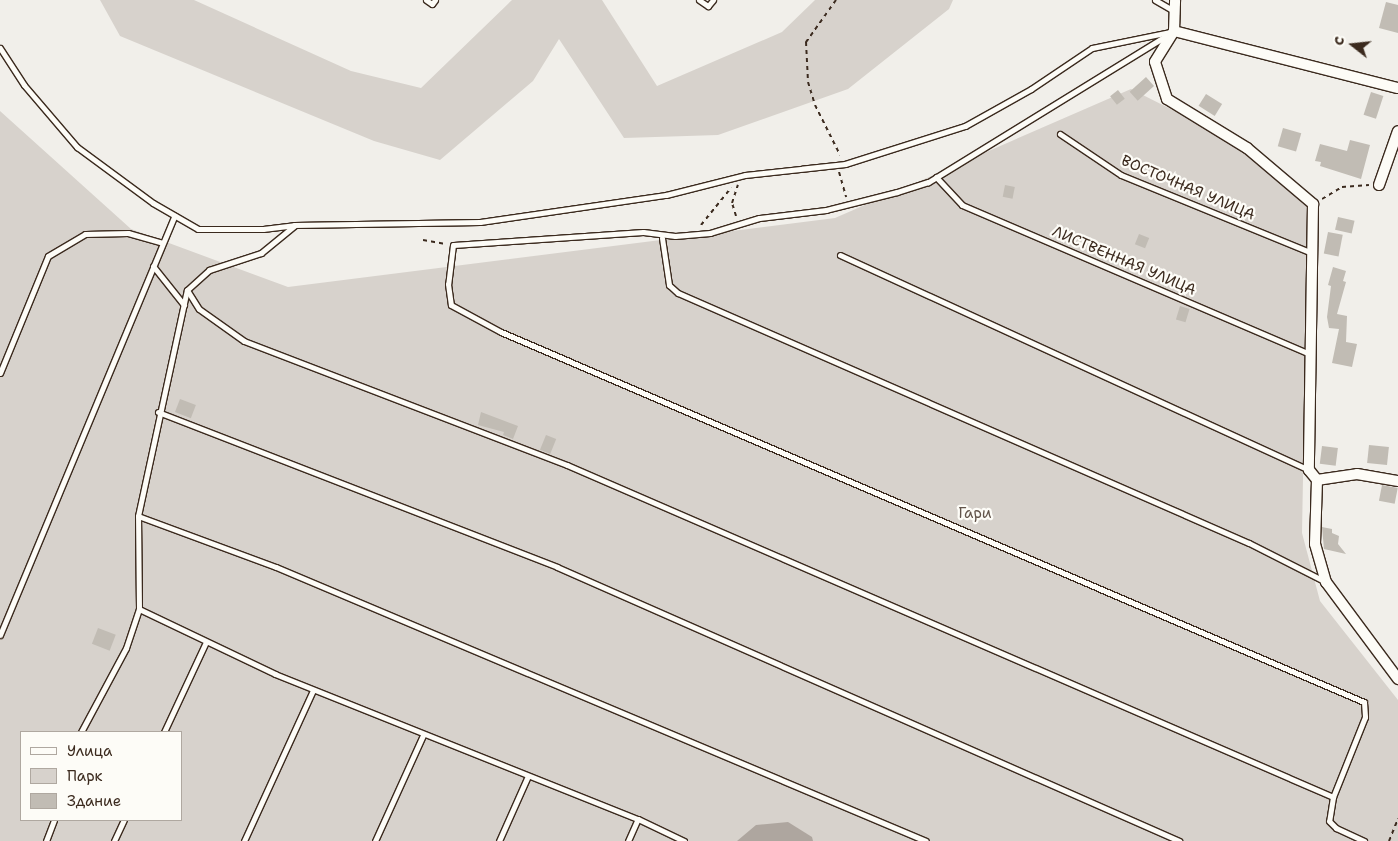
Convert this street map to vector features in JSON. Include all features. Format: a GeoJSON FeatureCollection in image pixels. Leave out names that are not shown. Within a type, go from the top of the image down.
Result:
{"type":"FeatureCollection","features":[{"type":"Feature","properties":{"kind":"street"},"geometry":{"type":"LineString","coordinates":[[1174,5],[1174,31],[1155,62],[1167,99],[1247,148],[1313,204],[1309,470],[1317,480],[1315,544],[1326,582],[1398,679]]}},
{"type":"Feature","properties":{"kind":"street"},"geometry":{"type":"LineString","coordinates":[[1174,31],[1398,88]]}},
{"type":"Feature","properties":{"kind":"street"},"geometry":{"type":"LineString","coordinates":[[1378,184],[1398,131]]}},
{"type":"Feature","properties":{"kind":"street"},"geometry":{"type":"LineString","coordinates":[[1317,480],[1357,474],[1398,481]]}},
{"type":"Feature","properties":{"kind":"lane"},"geometry":{"type":"LineString","coordinates":[[426,0],[432,4],[434,0]]}},
{"type":"Feature","properties":{"kind":"lane"},"geometry":{"type":"LineString","coordinates":[[699,0],[708,6],[714,0]]}},
{"type":"Feature","properties":{"kind":"lane"},"geometry":{"type":"LineString","coordinates":[[1156,0],[1174,5]]}},
{"type":"Feature","properties":{"kind":"lane"},"geometry":{"type":"LineString","coordinates":[[0,48],[24,84],[78,147],[174,216],[198,230],[294,225],[480,222],[666,195],[741,176],[845,164],[965,126],[1031,89],[1092,48],[1174,31]]}},
{"type":"Feature","properties":{"kind":"lane"},"geometry":{"type":"LineString","coordinates":[[1174,31],[936,177],[897,192],[848,204],[749,221],[710,233],[643,232],[453,245],[448,284],[451,305],[501,332],[1364,702],[1365,717],[1333,797],[1329,821],[1336,828],[1364,841]]}},
{"type":"Feature","properties":{"kind":"lane","name":"ВОСТОЧНАЯ УЛИЦА"},"geometry":{"type":"LineString","coordinates":[[1060,134],[1120,175],[1313,253]]}},
{"type":"Feature","properties":{"kind":"lane","name":"ЛИСТВЕННАЯ УЛИЦА"},"geometry":{"type":"LineString","coordinates":[[936,177],[962,205],[1311,355]]}},
{"type":"Feature","properties":{"kind":"lane"},"geometry":{"type":"LineString","coordinates":[[0,635],[174,216]]}},
{"type":"Feature","properties":{"kind":"lane"},"geometry":{"type":"LineString","coordinates":[[82,731],[126,648],[139,610],[138,516],[158,412],[187,290],[209,270],[261,253],[294,225]]}},
{"type":"Feature","properties":{"kind":"lane"},"geometry":{"type":"LineString","coordinates":[[0,373],[48,256],[86,234],[128,233],[162,243]]}},
{"type":"Feature","properties":{"kind":"lane"},"geometry":{"type":"LineString","coordinates":[[662,238],[669,285],[678,293],[1249,543],[1326,582]]}},
{"type":"Feature","properties":{"kind":"lane"},"geometry":{"type":"LineString","coordinates":[[840,254],[1309,470]]}},
{"type":"Feature","properties":{"kind":"lane"},"geometry":{"type":"LineString","coordinates":[[153,266],[184,305]]}},
{"type":"Feature","properties":{"kind":"lane"},"geometry":{"type":"LineString","coordinates":[[187,290],[199,308],[244,341],[568,465],[1333,797]]}},
{"type":"Feature","properties":{"kind":"lane"},"geometry":{"type":"LineString","coordinates":[[158,412],[557,567],[1179,841]]}},
{"type":"Feature","properties":{"kind":"lane"},"geometry":{"type":"LineString","coordinates":[[138,516],[276,567],[926,841]]}},
{"type":"Feature","properties":{"kind":"lane"},"geometry":{"type":"LineString","coordinates":[[139,610],[314,690],[638,819],[684,841]]}},
{"type":"Feature","properties":{"kind":"lane"},"geometry":{"type":"LineString","coordinates":[[164,731],[206,642]]}},
{"type":"Feature","properties":{"kind":"lane"},"geometry":{"type":"LineString","coordinates":[[244,841],[314,690]]}},
{"type":"Feature","properties":{"kind":"lane"},"geometry":{"type":"LineString","coordinates":[[375,841],[423,735]]}},
{"type":"Feature","properties":{"kind":"lane"},"geometry":{"type":"LineString","coordinates":[[499,841],[528,776]]}},
{"type":"Feature","properties":{"kind":"lane"},"geometry":{"type":"LineString","coordinates":[[628,841],[638,819]]}},
{"type":"Feature","properties":{"kind":"lane"},"geometry":{"type":"LineString","coordinates":[[46,841],[54,821]]}},
{"type":"Feature","properties":{"kind":"lane"},"geometry":{"type":"LineString","coordinates":[[114,841],[124,821]]}},
{"type":"Feature","properties":{"kind":"path"},"geometry":{"type":"LineString","coordinates":[[836,0],[806,42],[808,82],[815,105],[845,164]]}},
{"type":"Feature","properties":{"kind":"path"},"geometry":{"type":"LineString","coordinates":[[837,164],[848,204]]}},
{"type":"Feature","properties":{"kind":"path"},"geometry":{"type":"LineString","coordinates":[[741,176],[732,203],[736,216],[749,221]]}},
{"type":"Feature","properties":{"kind":"path"},"geometry":{"type":"LineString","coordinates":[[693,234],[741,176]]}},
{"type":"Feature","properties":{"kind":"path"},"geometry":{"type":"LineString","coordinates":[[1313,204],[1342,187],[1378,184]]}},
{"type":"Feature","properties":{"kind":"path"},"geometry":{"type":"LineString","coordinates":[[423,240],[453,245]]}},
{"type":"Feature","properties":{"kind":"path"},"geometry":{"type":"LineString","coordinates":[[1390,841],[1398,819]]}},
{"type":"Feature","properties":{"kind":"green space"},"geometry":{"type":"Polygon","coordinates":[[[100,0],[194,0],[351,71],[421,88],[512,0],[602,0],[657,86],[782,32],[815,0],[953,0],[949,9],[848,89],[718,135],[624,138],[559,39],[533,81],[440,160],[374,141],[120,36],[100,0]]]}},
{"type":"Feature","properties":{"kind":"green space","name":"Гари"},"geometry":{"type":"Polygon","coordinates":[[[1131,89],[1234,141],[1308,208],[1302,533],[1320,601],[1398,700],[1398,841],[0,841],[0,111],[131,229],[288,287],[835,218],[1131,89]]]}},
{"type":"Feature","properties":{"kind":"shaded area"},"geometry":{"type":"Polygon","coordinates":[[[788,822],[812,837],[813,841],[737,841],[756,825],[788,822]]]}},
{"type":"Feature","properties":{"kind":"building"},"geometry":{"type":"Polygon","coordinates":[[[1386,2],[1398,5],[1398,33],[1379,28],[1386,2]]]}},
{"type":"Feature","properties":{"kind":"building"},"geometry":{"type":"Polygon","coordinates":[[[1146,77],[1154,86],[1138,101],[1130,92],[1146,77]]]}},
{"type":"Feature","properties":{"kind":"building"},"geometry":{"type":"Polygon","coordinates":[[[1118,90],[1125,99],[1117,105],[1110,96],[1118,90]]]}},
{"type":"Feature","properties":{"kind":"building"},"geometry":{"type":"Polygon","coordinates":[[[1371,92],[1383,96],[1376,119],[1364,115],[1371,92]]]}},
{"type":"Feature","properties":{"kind":"building"},"geometry":{"type":"Polygon","coordinates":[[[1206,94],[1222,104],[1215,116],[1199,106],[1206,94]]]}},
{"type":"Feature","properties":{"kind":"building"},"geometry":{"type":"Polygon","coordinates":[[[1283,128],[1301,133],[1296,152],[1278,146],[1283,128]]]}},
{"type":"Feature","properties":{"kind":"building"},"geometry":{"type":"Polygon","coordinates":[[[1350,140],[1370,145],[1361,179],[1320,166],[1321,162],[1315,161],[1320,144],[1347,151],[1350,140]]]}},
{"type":"Feature","properties":{"kind":"building"},"geometry":{"type":"Polygon","coordinates":[[[1187,183],[1196,186],[1192,195],[1183,192],[1187,183]]]}},
{"type":"Feature","properties":{"kind":"building"},"geometry":{"type":"Polygon","coordinates":[[[1005,185],[1015,187],[1013,199],[1003,197],[1005,185]]]}},
{"type":"Feature","properties":{"kind":"building"},"geometry":{"type":"Polygon","coordinates":[[[1338,217],[1355,221],[1352,233],[1335,230],[1338,217]]]}},
{"type":"Feature","properties":{"kind":"building"},"geometry":{"type":"Polygon","coordinates":[[[1328,232],[1343,235],[1339,256],[1324,254],[1328,232]]]}},
{"type":"Feature","properties":{"kind":"building"},"geometry":{"type":"Polygon","coordinates":[[[1139,234],[1149,238],[1145,248],[1135,244],[1139,234]]]}},
{"type":"Feature","properties":{"kind":"building"},"geometry":{"type":"Polygon","coordinates":[[[1333,267],[1346,271],[1343,281],[1346,282],[1337,314],[1347,316],[1346,342],[1357,344],[1352,367],[1332,363],[1339,329],[1329,328],[1327,317],[1331,286],[1328,285],[1333,267]]]}},
{"type":"Feature","properties":{"kind":"building"},"geometry":{"type":"Polygon","coordinates":[[[1180,306],[1190,309],[1185,322],[1176,319],[1180,306]]]}},
{"type":"Feature","properties":{"kind":"building"},"geometry":{"type":"Polygon","coordinates":[[[180,399],[196,405],[191,418],[175,412],[180,399]]]}},
{"type":"Feature","properties":{"kind":"building"},"geometry":{"type":"Polygon","coordinates":[[[481,412],[518,426],[513,439],[503,435],[504,432],[478,425],[481,412]]]}},
{"type":"Feature","properties":{"kind":"building"},"geometry":{"type":"Polygon","coordinates":[[[546,435],[556,439],[550,454],[540,450],[546,435]]]}},
{"type":"Feature","properties":{"kind":"building"},"geometry":{"type":"Polygon","coordinates":[[[1369,445],[1389,447],[1387,465],[1367,463],[1369,445]]]}},
{"type":"Feature","properties":{"kind":"building"},"geometry":{"type":"Polygon","coordinates":[[[1322,446],[1338,448],[1336,466],[1320,464],[1322,446]]]}},
{"type":"Feature","properties":{"kind":"building"},"geometry":{"type":"Polygon","coordinates":[[[1382,485],[1398,488],[1395,504],[1379,501],[1382,485]]]}},
{"type":"Feature","properties":{"kind":"building"},"geometry":{"type":"Polygon","coordinates":[[[1322,527],[1332,529],[1332,533],[1339,536],[1338,544],[1346,554],[1324,549],[1322,527]]]}},
{"type":"Feature","properties":{"kind":"building"},"geometry":{"type":"Polygon","coordinates":[[[98,628],[116,635],[110,651],[92,644],[98,628]]]}}]}
